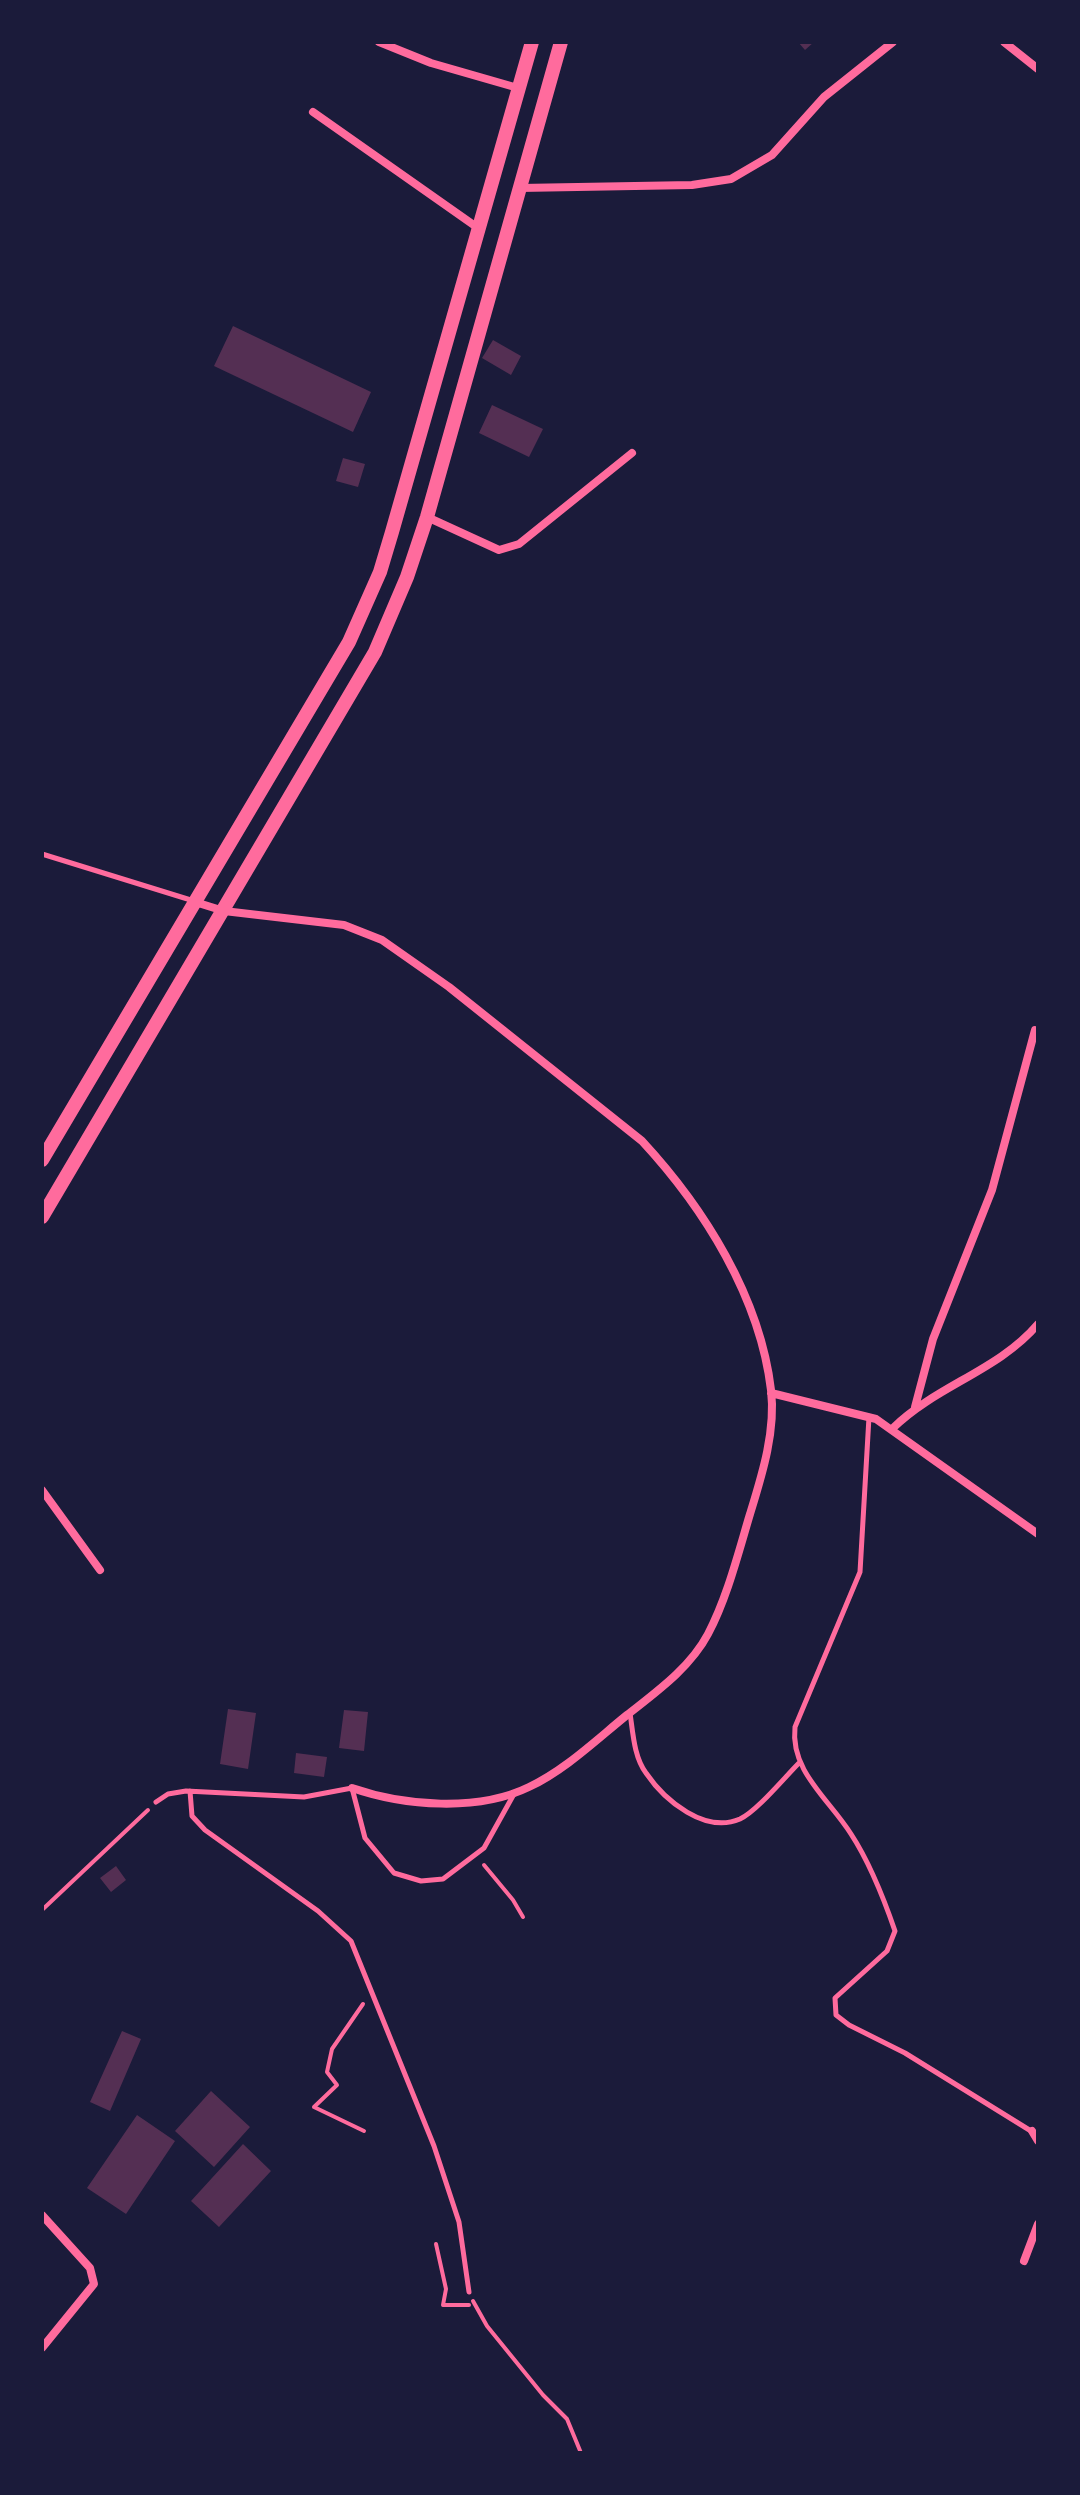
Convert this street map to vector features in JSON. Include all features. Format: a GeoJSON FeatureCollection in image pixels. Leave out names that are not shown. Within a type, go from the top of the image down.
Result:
{"type":"FeatureCollection","features":[{"type":"Feature","properties":{"kind":"main road"},"geometry":{"type":"LineString","coordinates":[[42,1160],[349,642],[367,605],[392,532],[532,42]]}},
{"type":"Feature","properties":{"kind":"main road"},"geometry":{"type":"LineString","coordinates":[[42,1217],[375,652],[407,577],[427,517],[561,42]]}},
{"type":"Feature","properties":{"kind":"street"},"geometry":{"type":"LineString","coordinates":[[379,42],[431,63],[518,88]]}},
{"type":"Feature","properties":{"kind":"street"},"geometry":{"type":"LineString","coordinates":[[519,188],[692,185],[731,179],[772,155],[824,97],[893,42]]}},
{"type":"Feature","properties":{"kind":"street"},"geometry":{"type":"LineString","coordinates":[[1004,42],[1038,69]]}},
{"type":"Feature","properties":{"kind":"street"},"geometry":{"type":"LineString","coordinates":[[313,112],[478,228]]}},
{"type":"Feature","properties":{"kind":"street"},"geometry":{"type":"LineString","coordinates":[[427,517],[499,550],[519,544],[632,453]]}},
{"type":"Feature","properties":{"kind":"street"},"geometry":{"type":"LineString","coordinates":[[195,902],[224,911],[344,925],[382,940],[449,987],[642,1141],[666,1167],[738,1280],[760,1335],[771,1393],[766,1455],[716,1616],[691,1658],[661,1688],[545,1778],[514,1793],[479,1800],[405,1801],[384,1800],[352,1788]]}},
{"type":"Feature","properties":{"kind":"street"},"geometry":{"type":"LineString","coordinates":[[915,1407],[933,1339],[992,1190],[1035,1030]]}},
{"type":"Feature","properties":{"kind":"street"},"geometry":{"type":"LineString","coordinates":[[893,1428],[915,1407],[1001,1359],[1038,1324]]}},
{"type":"Feature","properties":{"kind":"street"},"geometry":{"type":"LineString","coordinates":[[771,1393],[869,1417],[893,1428],[1038,1534]]}},
{"type":"Feature","properties":{"kind":"street"},"geometry":{"type":"LineString","coordinates":[[42,1490],[100,1570]]}},
{"type":"Feature","properties":{"kind":"street"},"geometry":{"type":"LineString","coordinates":[[1032,2131],[1038,2141]]}},
{"type":"Feature","properties":{"kind":"street"},"geometry":{"type":"LineString","coordinates":[[42,2215],[90,2268],[94,2284],[42,2348]]}},
{"type":"Feature","properties":{"kind":"street"},"geometry":{"type":"LineString","coordinates":[[1024,2261],[1038,2224]]}},
{"type":"Feature","properties":{"kind":"lane"},"geometry":{"type":"LineString","coordinates":[[42,854],[195,902]]}},
{"type":"Feature","properties":{"kind":"lane"},"geometry":{"type":"LineString","coordinates":[[869,1417],[860,1572],[795,1727],[793,1748],[799,1763],[852,1836],[895,1931],[887,1951],[835,1998],[836,2015],[1032,2131]]}},
{"type":"Feature","properties":{"kind":"lane"},"geometry":{"type":"LineString","coordinates":[[630,1712],[635,1745],[645,1772],[690,1814],[706,1822],[720,1824],[742,1818],[799,1763]]}},
{"type":"Feature","properties":{"kind":"lane"},"geometry":{"type":"LineString","coordinates":[[156,1802],[168,1794],[190,1791],[304,1797],[352,1788],[365,1838],[394,1873],[421,1881],[443,1879],[484,1848],[514,1793]]}},
{"type":"Feature","properties":{"kind":"lane"},"geometry":{"type":"LineString","coordinates":[[190,1791],[192,1816],[205,1830],[318,1911],[351,1941],[434,2146],[459,2222],[469,2292]]}},
{"type":"Feature","properties":{"kind":"path"},"geometry":{"type":"LineString","coordinates":[[42,1910],[156,1802]]}},
{"type":"Feature","properties":{"kind":"path"},"geometry":{"type":"LineString","coordinates":[[489,1869],[523,1917]]}},
{"type":"Feature","properties":{"kind":"path"},"geometry":{"type":"LineString","coordinates":[[364,2131],[314,2107],[337,2085],[327,2072],[332,2049],[371,1994]]}},
{"type":"Feature","properties":{"kind":"path"},"geometry":{"type":"LineString","coordinates":[[436,2244],[446,2289],[443,2305],[465,2308],[473,2302]]}},
{"type":"Feature","properties":{"kind":"path"},"geometry":{"type":"LineString","coordinates":[[469,2292],[481,2318],[567,2419],[581,2453]]}},
{"type":"Feature","properties":{"kind":"building"},"geometry":{"type":"Polygon","coordinates":[[[798,42],[814,42],[805,50],[798,42]]]}},
{"type":"Feature","properties":{"kind":"building"},"geometry":{"type":"Polygon","coordinates":[[[233,326],[371,392],[353,432],[214,366],[233,326]]]}},
{"type":"Feature","properties":{"kind":"building"},"geometry":{"type":"Polygon","coordinates":[[[493,340],[521,356],[511,375],[482,358],[493,340]]]}},
{"type":"Feature","properties":{"kind":"building"},"geometry":{"type":"Polygon","coordinates":[[[492,405],[543,429],[529,457],[479,433],[492,405]]]}},
{"type":"Feature","properties":{"kind":"building"},"geometry":{"type":"Polygon","coordinates":[[[343,458],[365,464],[358,487],[336,481],[343,458]]]}},
{"type":"Feature","properties":{"kind":"building"},"geometry":{"type":"Polygon","coordinates":[[[228,1709],[256,1713],[248,1769],[220,1764],[228,1709]]]}},
{"type":"Feature","properties":{"kind":"building"},"geometry":{"type":"Polygon","coordinates":[[[344,1710],[368,1712],[364,1751],[339,1748],[344,1710]]]}},
{"type":"Feature","properties":{"kind":"building"},"geometry":{"type":"Polygon","coordinates":[[[296,1753],[327,1757],[324,1777],[294,1773],[296,1753]]]}},
{"type":"Feature","properties":{"kind":"building"},"geometry":{"type":"Polygon","coordinates":[[[116,1866],[126,1880],[111,1892],[100,1878],[116,1866]]]}},
{"type":"Feature","properties":{"kind":"building"},"geometry":{"type":"Polygon","coordinates":[[[122,2031],[141,2039],[110,2111],[90,2102],[122,2031]]]}},
{"type":"Feature","properties":{"kind":"building"},"geometry":{"type":"Polygon","coordinates":[[[211,2091],[250,2127],[214,2167],[175,2131],[211,2091]]]}},
{"type":"Feature","properties":{"kind":"building"},"geometry":{"type":"Polygon","coordinates":[[[137,2115],[175,2141],[126,2214],[87,2188],[137,2115]]]}},
{"type":"Feature","properties":{"kind":"building"},"geometry":{"type":"Polygon","coordinates":[[[243,2144],[271,2171],[219,2227],[191,2201],[243,2144]]]}}]}
